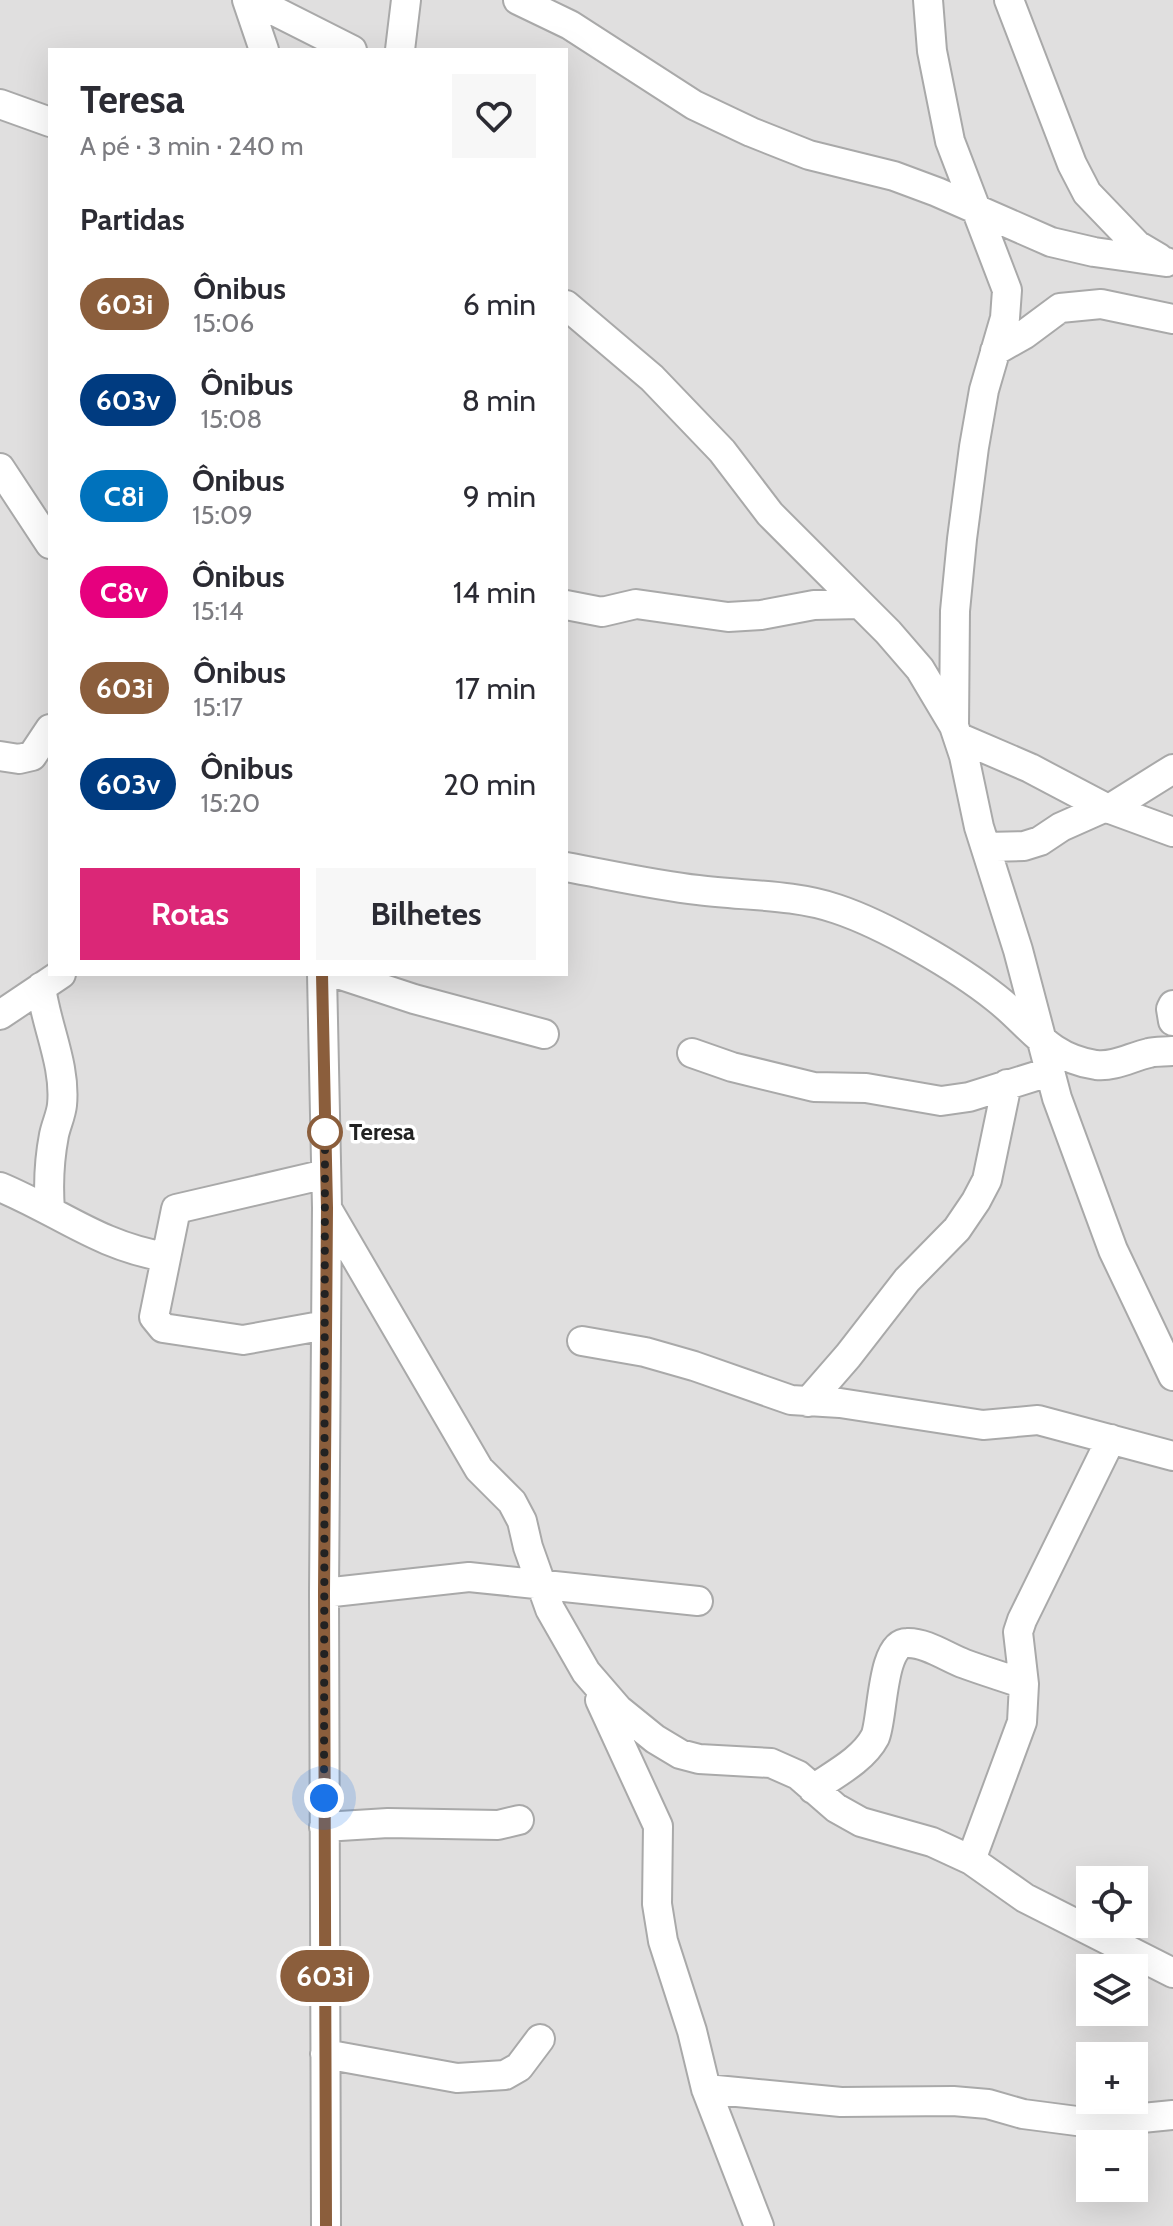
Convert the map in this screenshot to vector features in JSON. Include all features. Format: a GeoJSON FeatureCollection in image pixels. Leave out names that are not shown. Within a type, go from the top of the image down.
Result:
{"type":"FeatureCollection","features":[{"type":"Feature","properties":{"kind":"street"},"geometry":{"type":"LineString","coordinates":[[250,0],[263,48]]}},
{"type":"Feature","properties":{"kind":"street"},"geometry":{"type":"LineString","coordinates":[[250,0],[348,48]]}},
{"type":"Feature","properties":{"kind":"street"},"geometry":{"type":"LineString","coordinates":[[400,48],[406,0]]}},
{"type":"Feature","properties":{"kind":"street"},"geometry":{"type":"LineString","coordinates":[[518,0],[570,25],[694,105],[751,132],[809,155],[894,176],[1051,242],[1170,264]]}},
{"type":"Feature","properties":{"kind":"street"},"geometry":{"type":"LineString","coordinates":[[928,0],[932,51],[950,141],[1007,290],[1005,318],[984,390],[962,539],[955,611],[956,732],[1049,1072],[1113,1250],[1173,1376]]}},
{"type":"Feature","properties":{"kind":"street"},"geometry":{"type":"LineString","coordinates":[[1009,0],[1072,164],[1087,193],[1137,245],[1170,264]]}},
{"type":"Feature","properties":{"kind":"street"},"geometry":{"type":"LineString","coordinates":[[2,110],[48,122]]}},
{"type":"Feature","properties":{"kind":"street"},"geometry":{"type":"LineString","coordinates":[[995,351],[1060,308],[1101,304],[1173,319]]}},
{"type":"Feature","properties":{"kind":"street"},"geometry":{"type":"LineString","coordinates":[[568,307],[652,378],[722,451],[770,514],[920,669],[956,732],[1108,808],[1173,832]]}},
{"type":"Feature","properties":{"kind":"street"},"geometry":{"type":"LineString","coordinates":[[0,468],[48,541]]}},
{"type":"Feature","properties":{"kind":"street"},"geometry":{"type":"LineString","coordinates":[[568,605],[602,612],[636,604],[728,617],[761,615],[814,605],[860,604]]}},
{"type":"Feature","properties":{"kind":"street"},"geometry":{"type":"LineString","coordinates":[[0,756],[19,759],[32,756],[48,732]]}},
{"type":"Feature","properties":{"kind":"street"},"geometry":{"type":"LineString","coordinates":[[986,847],[1024,846],[1040,841],[1061,827],[1108,808],[1173,769]]}},
{"type":"Feature","properties":{"kind":"street"},"geometry":{"type":"LineString","coordinates":[[568,867],[694,890],[800,901],[837,909],[958,971],[999,1000],[1041,1042],[1069,1058],[1098,1065],[1120,1063],[1150,1052],[1173,1051]]}},
{"type":"Feature","properties":{"kind":"street"},"geometry":{"type":"LineString","coordinates":[[322,976],[327,1208],[324,1593],[326,2226]]}},
{"type":"Feature","properties":{"kind":"street"},"geometry":{"type":"LineString","coordinates":[[344,976],[414,999],[544,1034]]}},
{"type":"Feature","properties":{"kind":"street"},"geometry":{"type":"LineString","coordinates":[[0,1015],[51,981]]}},
{"type":"Feature","properties":{"kind":"street"},"geometry":{"type":"LineString","coordinates":[[50,1210],[48,1174],[62,1104],[58,1057],[44,1009],[51,981]]}},
{"type":"Feature","properties":{"kind":"street"},"geometry":{"type":"LineString","coordinates":[[1173,1005],[1173,1021]]}},
{"type":"Feature","properties":{"kind":"street"},"geometry":{"type":"LineString","coordinates":[[692,1053],[732,1067],[814,1087],[866,1088],[941,1101],[969,1097],[1049,1072]]}},
{"type":"Feature","properties":{"kind":"street"},"geometry":{"type":"LineString","coordinates":[[808,1402],[907,1280],[957,1229],[976,1201],[987,1180],[1007,1084]]}},
{"type":"Feature","properties":{"kind":"street"},"geometry":{"type":"LineString","coordinates":[[326,1174],[176,1209],[154,1317],[163,1328],[243,1340],[326,1325]]}},
{"type":"Feature","properties":{"kind":"street"},"geometry":{"type":"LineString","coordinates":[[0,1187],[50,1210],[99,1238],[136,1252],[166,1257]]}},
{"type":"Feature","properties":{"kind":"street"},"geometry":{"type":"LineString","coordinates":[[327,1208],[471,1457],[512,1502],[522,1521],[550,1609],[586,1672],[634,1769],[658,1826],[657,1904],[663,1941],[692,2031],[706,2089],[759,2226]]}},
{"type":"Feature","properties":{"kind":"street"},"geometry":{"type":"LineString","coordinates":[[582,1341],[670,1359],[791,1400],[840,1403],[983,1425],[1038,1420],[1173,1456]]}},
{"type":"Feature","properties":{"kind":"street"},"geometry":{"type":"LineString","coordinates":[[971,1860],[1022,1722],[1024,1684],[1018,1632],[1022,1620],[1122,1442],[1173,1432]]}},
{"type":"Feature","properties":{"kind":"street"},"geometry":{"type":"LineString","coordinates":[[324,1593],[469,1577],[698,1601]]}},
{"type":"Feature","properties":{"kind":"street"},"geometry":{"type":"LineString","coordinates":[[813,1789],[848,1765],[875,1736],[887,1673],[897,1645],[903,1642],[1024,1684]]}},
{"type":"Feature","properties":{"kind":"street"},"geometry":{"type":"LineString","coordinates":[[586,1672],[618,1709],[655,1739],[680,1754],[699,1759],[771,1763],[798,1775],[836,1808],[861,1822],[932,1842],[971,1860],[1025,1898],[1173,1973]]}},
{"type":"Feature","properties":{"kind":"street"},"geometry":{"type":"LineString","coordinates":[[324,1827],[388,1823],[498,1825],[519,1820]]}},
{"type":"Feature","properties":{"kind":"street"},"geometry":{"type":"LineString","coordinates":[[325,2054],[457,2078],[505,2075],[519,2067],[540,2039]]}},
{"type":"Feature","properties":{"kind":"street"},"geometry":{"type":"LineString","coordinates":[[706,2089],[841,2102],[988,2104],[1023,2114],[1092,2123],[1173,2115]]}},
{"type":"Feature","properties":{"kind":"shaded area"},"geometry":{"type":"Polygon","coordinates":[[[0,0],[1173,0],[1173,2226],[0,2226],[0,0]]]}},
{"type":"Feature","properties":{"kind":"bus line","name":"603i"},"geometry":{"type":"LineString","coordinates":[[322,976],[327,1208],[324,1593],[326,2226]]}},
{"type":"Feature","properties":{"kind":"place","name":"Teresa"},"geometry":{"type":"Point","coordinates":[325,1132]}},
{"type":"Feature","properties":{"kind":"route"},"geometry":{"type":"LineString","coordinates":[[324,1798],[325,1132]]}}]}
